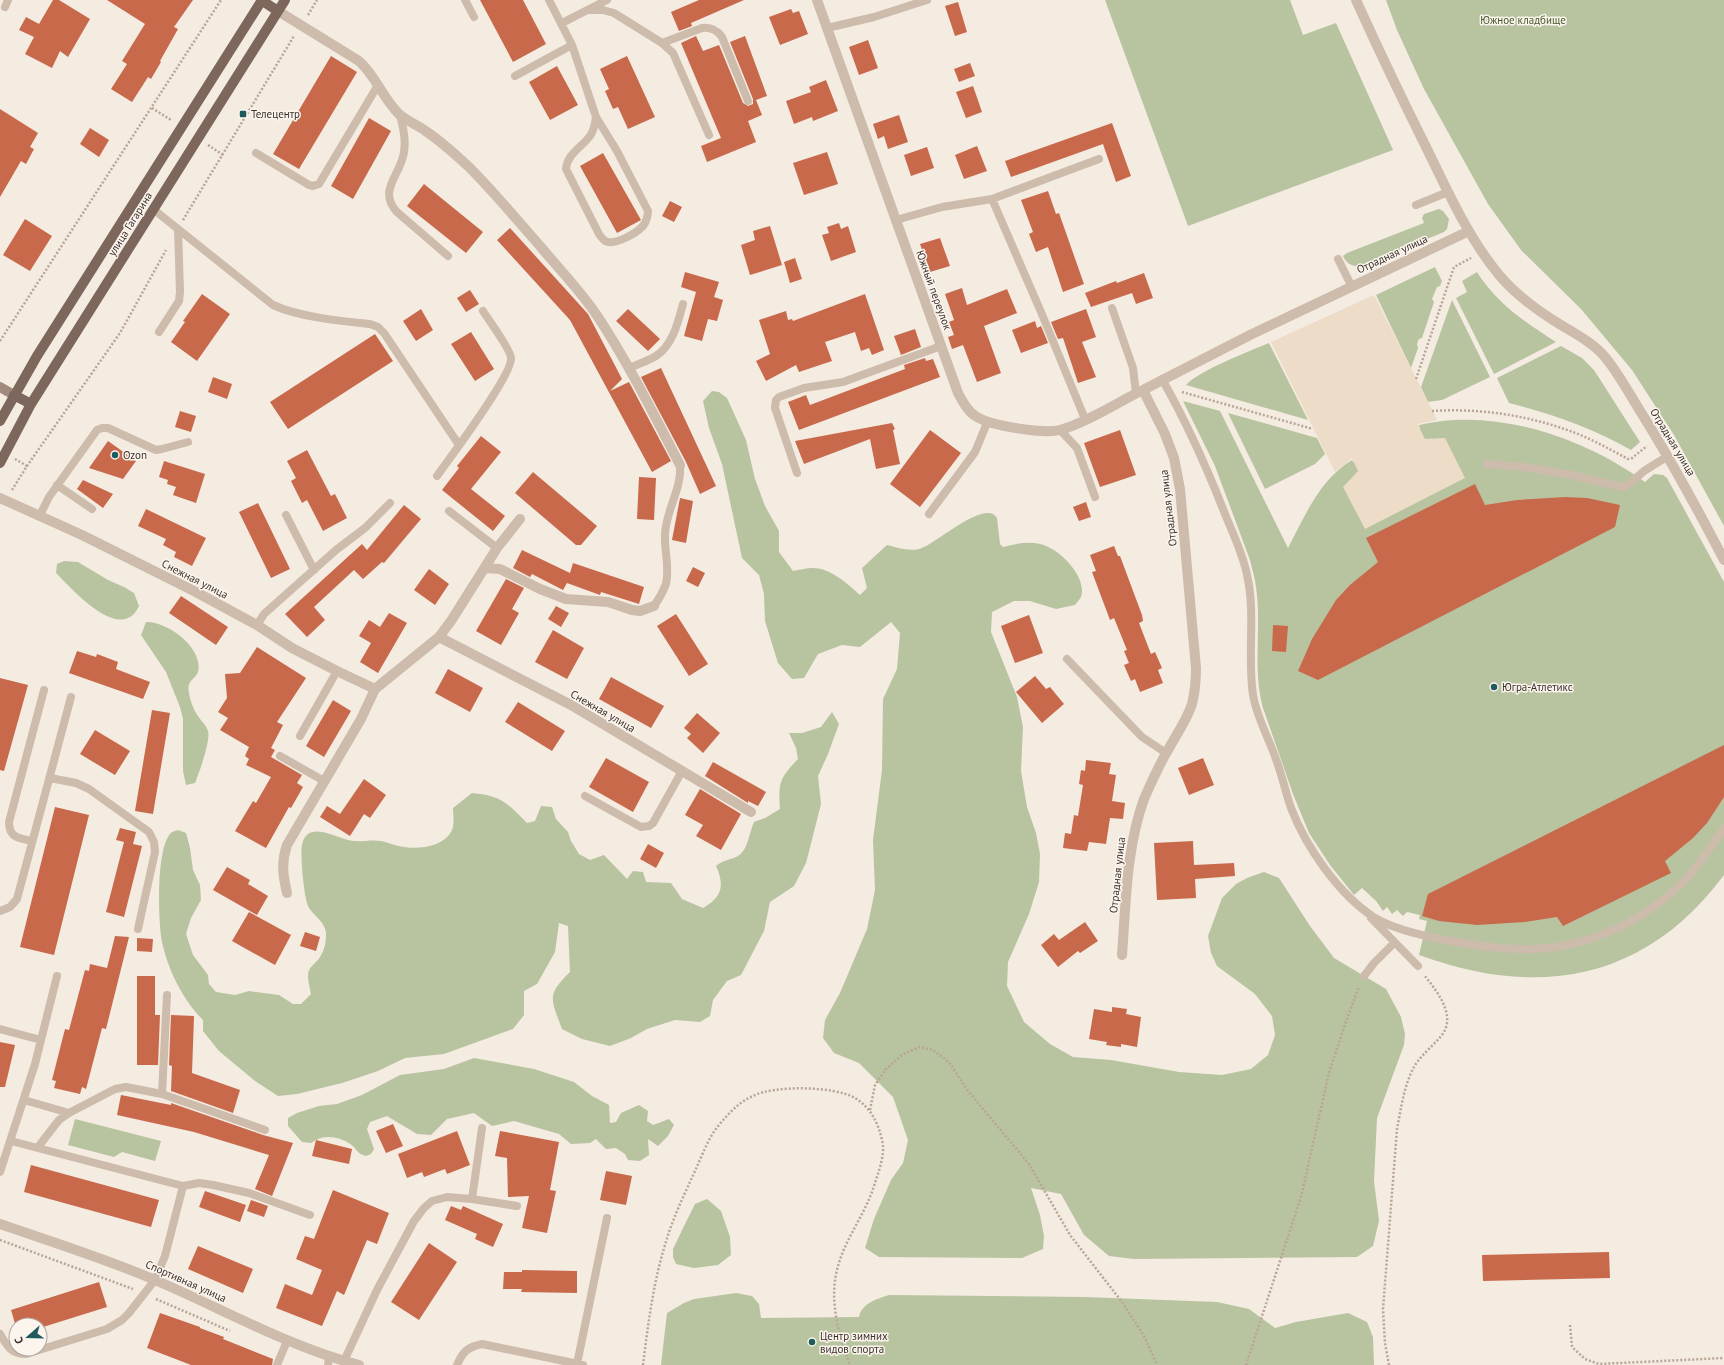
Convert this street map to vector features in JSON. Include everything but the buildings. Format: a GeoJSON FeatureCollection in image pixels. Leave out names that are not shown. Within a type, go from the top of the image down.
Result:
{"type":"FeatureCollection","features":[{"type":"Feature","properties":{"kind":"main road","name":"улица Гагарина"},"geometry":{"type":"LineString","coordinates":[[0,421],[14,395],[262,0]]}},
{"type":"Feature","properties":{"kind":"main road"},"geometry":{"type":"LineString","coordinates":[[262,0],[278,11]]}},
{"type":"Feature","properties":{"kind":"main road","name":"улица Гагарина"},"geometry":{"type":"LineString","coordinates":[[0,463],[31,404],[285,0]]}},
{"type":"Feature","properties":{"kind":"main road"},"geometry":{"type":"LineString","coordinates":[[14,395],[31,404]]}},
{"type":"Feature","properties":{"kind":"street","name":"Южный переулок"},"geometry":{"type":"LineString","coordinates":[[817,0],[958,393],[965,405],[975,416],[987,422],[1037,430],[1060,430],[1085,419],[1139,391]]}},
{"type":"Feature","properties":{"kind":"street","name":"Отрадная улица"},"geometry":{"type":"LineString","coordinates":[[1356,0],[1378,50],[1448,192],[1469,231],[1499,276],[1516,294],[1538,311],[1592,344],[1604,356],[1618,374],[1668,456],[1724,560]]}},
{"type":"Feature","properties":{"kind":"street"},"geometry":{"type":"LineString","coordinates":[[278,11],[359,61],[367,69],[386,99],[400,115],[447,147],[470,169],[587,301],[629,368],[680,465]]}},
{"type":"Feature","properties":{"kind":"street","name":"Отрадная улица"},"geometry":{"type":"LineString","coordinates":[[1122,955],[1130,848],[1136,824],[1145,798],[1166,753],[1186,718],[1192,704],[1195,688],[1196,668],[1180,489],[1174,458],[1165,434],[1139,391],[1236,342],[1469,231]]}},
{"type":"Feature","properties":{"kind":"street"},"geometry":{"type":"LineString","coordinates":[[0,388],[14,395]]}},
{"type":"Feature","properties":{"kind":"street","name":"Снежная улица"},"geometry":{"type":"LineString","coordinates":[[0,498],[40,515],[194,591],[257,625],[292,648],[375,689]]}},
{"type":"Feature","properties":{"kind":"street"},"geometry":{"type":"LineString","coordinates":[[287,893],[283,875],[283,857],[285,851],[361,719],[375,689],[439,637],[451,621],[497,548],[520,519]]}},
{"type":"Feature","properties":{"kind":"street"},"geometry":{"type":"LineString","coordinates":[[485,568],[500,569],[540,589],[566,599],[608,602],[636,610],[654,606]]}},
{"type":"Feature","properties":{"kind":"street","name":"Снежная улица"},"geometry":{"type":"LineString","coordinates":[[439,637],[571,705],[751,812]]}},
{"type":"Feature","properties":{"kind":"street","name":"Спортивная улица"},"geometry":{"type":"LineString","coordinates":[[0,1224],[115,1264],[155,1280],[328,1361],[344,1361],[359,1365]]}},
{"type":"Feature","properties":{"kind":"lane"},"geometry":{"type":"LineString","coordinates":[[465,0],[474,17]]}},
{"type":"Feature","properties":{"kind":"lane"},"geometry":{"type":"LineString","coordinates":[[549,0],[572,45],[596,118],[617,151],[648,211],[645,224],[638,230],[618,241],[612,242],[605,240],[599,234],[566,169],[566,163],[570,157],[591,135],[596,118]]}},
{"type":"Feature","properties":{"kind":"lane"},"geometry":{"type":"LineString","coordinates":[[562,23],[607,0]]}},
{"type":"Feature","properties":{"kind":"lane"},"geometry":{"type":"LineString","coordinates":[[827,28],[874,17],[927,0]]}},
{"type":"Feature","properties":{"kind":"lane"},"geometry":{"type":"LineString","coordinates":[[589,10],[603,10],[614,14],[662,43],[673,53],[709,135]]}},
{"type":"Feature","properties":{"kind":"lane"},"geometry":{"type":"LineString","coordinates":[[662,43],[702,28],[709,28],[718,31],[722,37],[748,101]]}},
{"type":"Feature","properties":{"kind":"lane"},"geometry":{"type":"LineString","coordinates":[[515,76],[572,45]]}},
{"type":"Feature","properties":{"kind":"lane"},"geometry":{"type":"LineString","coordinates":[[256,153],[309,185],[313,186],[319,184],[378,85]]}},
{"type":"Feature","properties":{"kind":"lane"},"geometry":{"type":"LineString","coordinates":[[400,115],[405,135],[404,152],[400,168],[388,190],[388,197],[396,212],[448,256]]}},
{"type":"Feature","properties":{"kind":"lane"},"geometry":{"type":"LineString","coordinates":[[896,220],[942,207],[992,199],[1099,159]]}},
{"type":"Feature","properties":{"kind":"lane"},"geometry":{"type":"LineString","coordinates":[[1416,205],[1448,192]]}},
{"type":"Feature","properties":{"kind":"lane"},"geometry":{"type":"LineString","coordinates":[[992,199],[1085,419]]}},
{"type":"Feature","properties":{"kind":"lane"},"geometry":{"type":"LineString","coordinates":[[153,209],[273,305],[301,314],[370,324],[378,327],[384,333],[459,445]]}},
{"type":"Feature","properties":{"kind":"lane"},"geometry":{"type":"LineString","coordinates":[[159,332],[179,301],[178,229]]}},
{"type":"Feature","properties":{"kind":"lane"},"geometry":{"type":"LineString","coordinates":[[1338,259],[1352,287]]}},
{"type":"Feature","properties":{"kind":"lane"},"geometry":{"type":"LineString","coordinates":[[629,368],[656,356],[666,347],[675,331],[683,304]]}},
{"type":"Feature","properties":{"kind":"lane"},"geometry":{"type":"LineString","coordinates":[[1112,308],[1139,391]]}},
{"type":"Feature","properties":{"kind":"lane"},"geometry":{"type":"LineString","coordinates":[[437,476],[494,395],[510,366],[512,357],[483,311]]}},
{"type":"Feature","properties":{"kind":"lane"},"geometry":{"type":"LineString","coordinates":[[797,473],[775,408],[776,400],[779,397],[804,388],[843,382],[941,346]]}},
{"type":"Feature","properties":{"kind":"lane"},"geometry":{"type":"LineString","coordinates":[[1162,379],[1198,448],[1247,572],[1251,596],[1254,696],[1275,755],[1291,808],[1299,827],[1323,865],[1351,898],[1418,966]]}},
{"type":"Feature","properties":{"kind":"lane"},"geometry":{"type":"LineString","coordinates":[[929,514],[975,452],[987,422]]}},
{"type":"Feature","properties":{"kind":"lane"},"geometry":{"type":"LineString","coordinates":[[40,515],[57,485],[94,433],[102,428],[108,428],[156,450],[162,450],[188,442]]}},
{"type":"Feature","properties":{"kind":"lane"},"geometry":{"type":"LineString","coordinates":[[1060,430],[1077,448],[1094,497]]}},
{"type":"Feature","properties":{"kind":"lane"},"geometry":{"type":"LineString","coordinates":[[1487,464],[1523,467],[1565,474],[1622,487],[1627,486],[1644,471],[1668,456]]}},
{"type":"Feature","properties":{"kind":"lane"},"geometry":{"type":"LineString","coordinates":[[654,606],[661,596],[666,583],[668,565],[666,528],[681,475],[680,465]]}},
{"type":"Feature","properties":{"kind":"lane"},"geometry":{"type":"LineString","coordinates":[[57,485],[92,509]]}},
{"type":"Feature","properties":{"kind":"lane"},"geometry":{"type":"LineString","coordinates":[[257,625],[264,614],[336,550],[365,528],[390,503]]}},
{"type":"Feature","properties":{"kind":"lane"},"geometry":{"type":"LineString","coordinates":[[449,511],[497,548]]}},
{"type":"Feature","properties":{"kind":"lane"},"geometry":{"type":"LineString","coordinates":[[286,515],[314,570]]}},
{"type":"Feature","properties":{"kind":"lane"},"geometry":{"type":"LineString","coordinates":[[1067,659],[1142,737],[1166,753]]}},
{"type":"Feature","properties":{"kind":"lane"},"geometry":{"type":"LineString","coordinates":[[300,736],[337,671]]}},
{"type":"Feature","properties":{"kind":"lane"},"geometry":{"type":"LineString","coordinates":[[32,841],[15,836],[9,828],[9,822],[44,690]]}},
{"type":"Feature","properties":{"kind":"lane"},"geometry":{"type":"LineString","coordinates":[[0,911],[10,907],[17,899],[71,697]]}},
{"type":"Feature","properties":{"kind":"lane"},"geometry":{"type":"LineString","coordinates":[[280,756],[324,781]]}},
{"type":"Feature","properties":{"kind":"lane"},"geometry":{"type":"LineString","coordinates":[[585,796],[641,828],[644,828],[654,823],[682,771]]}},
{"type":"Feature","properties":{"kind":"lane"},"geometry":{"type":"LineString","coordinates":[[50,778],[76,783],[88,789],[149,832],[154,842],[155,852],[138,929]]}},
{"type":"Feature","properties":{"kind":"lane"},"geometry":{"type":"LineString","coordinates":[[1364,910],[1376,918],[1407,930],[1467,943],[1502,948],[1530,949],[1556,948],[1575,944],[1599,937],[1642,914],[1666,897],[1686,878],[1703,858],[1724,828]]}},
{"type":"Feature","properties":{"kind":"lane"},"geometry":{"type":"LineString","coordinates":[[1364,976],[1374,963],[1394,943]]}},
{"type":"Feature","properties":{"kind":"lane"},"geometry":{"type":"LineString","coordinates":[[0,1172],[24,1100],[57,976]]}},
{"type":"Feature","properties":{"kind":"lane"},"geometry":{"type":"LineString","coordinates":[[162,1094],[166,995]]}},
{"type":"Feature","properties":{"kind":"lane"},"geometry":{"type":"LineString","coordinates":[[0,1030],[40,1040]]}},
{"type":"Feature","properties":{"kind":"lane"},"geometry":{"type":"LineString","coordinates":[[38,1147],[59,1120],[69,1113],[115,1089],[126,1087],[162,1094],[265,1130]]}},
{"type":"Feature","properties":{"kind":"lane"},"geometry":{"type":"LineString","coordinates":[[24,1100],[69,1113]]}},
{"type":"Feature","properties":{"kind":"lane"},"geometry":{"type":"LineString","coordinates":[[472,1199],[482,1128]]}},
{"type":"Feature","properties":{"kind":"lane"},"geometry":{"type":"LineString","coordinates":[[11,1141],[183,1186],[199,1183],[221,1186],[249,1193],[310,1215]]}},
{"type":"Feature","properties":{"kind":"lane"},"geometry":{"type":"LineString","coordinates":[[0,1334],[12,1352],[26,1354],[107,1329],[122,1320],[155,1280],[165,1256],[183,1186]]}},
{"type":"Feature","properties":{"kind":"lane"},"geometry":{"type":"LineString","coordinates":[[344,1361],[377,1290],[414,1221],[424,1208],[432,1201],[447,1197],[472,1199],[517,1206]]}},
{"type":"Feature","properties":{"kind":"lane"},"geometry":{"type":"LineString","coordinates":[[457,1365],[465,1351],[472,1346],[482,1344],[580,1364],[607,1218]]}},
{"type":"Feature","properties":{"kind":"lane"},"geometry":{"type":"LineString","coordinates":[[277,1365],[287,1341]]}},
{"type":"Feature","properties":{"kind":"path"},"geometry":{"type":"LineString","coordinates":[[0,341],[221,0]]}},
{"type":"Feature","properties":{"kind":"path"},"geometry":{"type":"LineString","coordinates":[[308,15],[317,0]]}},
{"type":"Feature","properties":{"kind":"path"},"geometry":{"type":"LineString","coordinates":[[178,229],[293,39]]}},
{"type":"Feature","properties":{"kind":"path"},"geometry":{"type":"LineString","coordinates":[[27,466],[120,333],[167,249]]}},
{"type":"Feature","properties":{"kind":"path"},"geometry":{"type":"LineString","coordinates":[[1416,379],[1454,267],[1471,258],[1476,264]]}},
{"type":"Feature","properties":{"kind":"path"},"geometry":{"type":"LineString","coordinates":[[1180,392],[1313,429]]}},
{"type":"Feature","properties":{"kind":"path"},"geometry":{"type":"LineString","coordinates":[[1432,411],[1473,410],[1503,414],[1538,422],[1570,431],[1628,458],[1632,458],[1647,446],[1643,439]]}},
{"type":"Feature","properties":{"kind":"path"},"geometry":{"type":"LineString","coordinates":[[1389,1365],[1385,1343],[1383,1309],[1397,1129],[1402,1103],[1414,1067],[1443,1033],[1447,1025],[1446,1011],[1442,1000],[1418,966]]}},
{"type":"Feature","properties":{"kind":"path"},"geometry":{"type":"LineString","coordinates":[[1246,1365],[1265,1304],[1288,1241],[1301,1197],[1329,1073],[1357,990],[1364,976]]}},
{"type":"Feature","properties":{"kind":"path"},"geometry":{"type":"LineString","coordinates":[[870,1110],[876,1085],[886,1069],[902,1055],[919,1048],[933,1050],[949,1062],[968,1091],[1029,1164],[1070,1235],[1122,1302],[1144,1336],[1157,1365]]}},
{"type":"Feature","properties":{"kind":"path"},"geometry":{"type":"LineString","coordinates":[[643,1365],[655,1291],[665,1244],[716,1128],[741,1102],[770,1089],[786,1088],[835,1092],[854,1097],[870,1110],[878,1125],[883,1142],[881,1163],[870,1197],[844,1249],[837,1270],[835,1306],[838,1326],[850,1365]]}},
{"type":"Feature","properties":{"kind":"path"},"geometry":{"type":"LineString","coordinates":[[1570,1325],[1572,1347],[1584,1359],[1599,1364],[1724,1358]]}},
{"type":"Feature","properties":{"kind":"green space"},"geometry":{"type":"Polygon","coordinates":[[[1105,0],[1290,0],[1303,35],[1336,23],[1393,150],[1188,226],[1105,0]]]}},
{"type":"Feature","properties":{"kind":"green space","name":"Южное кладбище"},"geometry":{"type":"Polygon","coordinates":[[[1386,0],[1724,0],[1724,526],[1674,435],[1632,370],[1581,309],[1521,250],[1488,204],[1424,89],[1397,30],[1386,0]]]}},
{"type":"Feature","properties":{"kind":"green space"},"geometry":{"type":"Polygon","coordinates":[[[1439,209],[1443,211],[1449,219],[1447,229],[1444,232],[1361,266],[1350,264],[1343,256],[1347,253],[1424,223],[1422,218],[1424,214],[1439,209]]]}},
{"type":"Feature","properties":{"kind":"green space"},"geometry":{"type":"Polygon","coordinates":[[[1435,267],[1442,281],[1440,286],[1437,287],[1432,299],[1434,302],[1422,338],[1419,339],[1417,344],[1418,348],[1411,368],[1376,295],[1435,267]]]}},
{"type":"Feature","properties":{"kind":"green space"},"geometry":{"type":"Polygon","coordinates":[[[1477,272],[1493,294],[1512,312],[1556,342],[1494,374],[1456,298],[1467,292],[1462,281],[1477,272]]]}},
{"type":"Feature","properties":{"kind":"green space"},"geometry":{"type":"Polygon","coordinates":[[[1452,300],[1490,377],[1442,400],[1428,402],[1421,387],[1452,300]]]}},
{"type":"Feature","properties":{"kind":"green space"},"geometry":{"type":"Polygon","coordinates":[[[1269,343],[1308,420],[1186,385],[1212,368],[1269,343]]]}},
{"type":"Feature","properties":{"kind":"green space"},"geometry":{"type":"Polygon","coordinates":[[[1561,346],[1582,358],[1594,370],[1640,442],[1631,450],[1572,422],[1509,403],[1497,378],[1561,346]]]}},
{"type":"Feature","properties":{"kind":"green space"},"geometry":{"type":"Polygon","coordinates":[[[712,391],[719,392],[727,398],[746,440],[755,479],[765,506],[779,531],[779,552],[793,571],[812,568],[825,570],[838,577],[860,595],[867,588],[862,568],[887,545],[906,549],[920,549],[977,515],[986,513],[993,514],[997,518],[1000,544],[1003,547],[1026,543],[1040,544],[1055,551],[1070,564],[1076,572],[1082,589],[1081,597],[1075,605],[1056,609],[1030,601],[1014,601],[992,612],[991,632],[1017,697],[1023,727],[1021,771],[1027,807],[1036,833],[1040,854],[1039,882],[1029,914],[1008,962],[1007,986],[1024,1022],[1050,1044],[1073,1057],[1111,1060],[1179,1072],[1222,1075],[1251,1069],[1268,1055],[1275,1035],[1272,1016],[1255,994],[1217,966],[1211,953],[1208,936],[1222,898],[1236,884],[1264,872],[1279,878],[1310,926],[1334,958],[1386,989],[1401,1017],[1405,1034],[1404,1045],[1377,1118],[1374,1181],[1379,1221],[1373,1246],[1357,1257],[1134,1259],[1109,1256],[1084,1235],[1061,1194],[1031,1188],[1040,1215],[1044,1236],[1043,1249],[1022,1258],[879,1257],[865,1248],[874,1219],[891,1180],[903,1163],[908,1140],[893,1097],[859,1063],[834,1053],[823,1038],[825,1020],[840,993],[867,929],[875,890],[873,840],[882,770],[883,699],[897,669],[900,633],[891,622],[860,647],[842,645],[818,654],[804,678],[792,679],[778,663],[765,621],[764,594],[759,575],[742,558],[722,464],[709,428],[703,401],[712,391]]]}},
{"type":"Feature","properties":{"kind":"green space","name":"Югра-Атлетикс"},"geometry":{"type":"Polygon","coordinates":[[[1183,401],[1220,411],[1288,548],[1314,500],[1330,478],[1340,468],[1352,460],[1353,462],[1420,429],[1419,425],[1448,420],[1478,420],[1508,423],[1566,439],[1621,466],[1645,482],[1654,474],[1663,475],[1667,478],[1724,582],[1724,875],[1693,911],[1660,938],[1624,958],[1587,971],[1547,977],[1506,976],[1463,969],[1419,955],[1427,921],[1419,919],[1420,915],[1407,912],[1403,916],[1397,910],[1392,914],[1387,907],[1383,911],[1376,901],[1362,888],[1354,895],[1330,865],[1309,833],[1293,794],[1263,708],[1258,678],[1258,602],[1256,584],[1250,560],[1215,466],[1183,401]]]}},
{"type":"Feature","properties":{"kind":"green space"},"geometry":{"type":"Polygon","coordinates":[[[1228,413],[1317,438],[1325,454],[1315,464],[1265,489],[1228,413]]]}},
{"type":"Feature","properties":{"kind":"green space"},"geometry":{"type":"Polygon","coordinates":[[[64,561],[78,562],[108,580],[134,593],[139,606],[131,616],[121,620],[109,617],[97,610],[85,601],[56,573],[57,564],[64,561]]]}},
{"type":"Feature","properties":{"kind":"green space"},"geometry":{"type":"Polygon","coordinates":[[[146,622],[164,626],[182,638],[190,645],[198,663],[197,675],[190,683],[188,689],[194,709],[207,728],[208,742],[195,783],[186,785],[183,771],[183,719],[180,707],[166,672],[141,635],[146,622]]]}},
{"type":"Feature","properties":{"kind":"green space"},"geometry":{"type":"Polygon","coordinates":[[[832,712],[839,724],[818,776],[821,804],[806,863],[794,886],[770,902],[764,931],[741,975],[727,981],[713,1000],[710,1016],[700,1022],[675,1020],[647,1029],[631,1038],[610,1046],[582,1039],[562,1029],[555,1011],[553,998],[557,986],[570,972],[568,926],[559,923],[555,952],[537,984],[524,991],[524,1015],[513,1029],[444,1054],[405,1058],[378,1071],[342,1083],[297,1094],[278,1096],[255,1081],[219,1051],[203,1031],[203,1020],[189,1003],[172,974],[162,942],[159,886],[162,855],[165,842],[172,832],[178,830],[186,833],[193,870],[200,885],[201,900],[191,918],[186,934],[193,955],[208,975],[209,984],[216,992],[235,995],[249,991],[279,995],[293,1004],[301,1004],[311,994],[308,973],[322,954],[326,936],[323,925],[308,906],[304,885],[302,857],[302,845],[305,837],[309,833],[322,832],[352,841],[383,841],[399,846],[413,848],[435,845],[441,842],[451,832],[454,820],[453,808],[472,793],[490,796],[503,801],[527,823],[535,821],[541,806],[552,807],[556,819],[568,832],[571,841],[579,854],[590,860],[604,855],[627,879],[633,871],[643,872],[646,882],[671,883],[682,899],[703,908],[714,900],[720,890],[721,885],[719,873],[716,866],[724,861],[740,855],[746,847],[754,822],[765,818],[780,809],[780,786],[787,771],[798,759],[796,748],[789,733],[802,733],[821,727],[832,712]]]}},
{"type":"Feature","properties":{"kind":"green space"},"geometry":{"type":"Polygon","coordinates":[[[474,1058],[534,1069],[574,1082],[592,1096],[609,1105],[610,1123],[616,1122],[621,1113],[639,1105],[648,1111],[647,1121],[653,1125],[669,1119],[674,1125],[668,1136],[658,1146],[648,1139],[649,1155],[640,1161],[628,1160],[625,1154],[616,1148],[606,1149],[596,1139],[590,1143],[571,1144],[559,1134],[514,1121],[492,1126],[474,1113],[447,1119],[431,1135],[417,1134],[387,1116],[370,1122],[367,1129],[374,1149],[371,1154],[366,1156],[359,1153],[349,1143],[338,1138],[327,1137],[311,1143],[302,1142],[288,1126],[288,1118],[297,1113],[319,1106],[337,1104],[362,1095],[400,1075],[444,1069],[474,1058]]]}},
{"type":"Feature","properties":{"kind":"green space"},"geometry":{"type":"Polygon","coordinates":[[[75,1119],[161,1141],[155,1161],[122,1152],[114,1157],[68,1145],[75,1119]]]}},
{"type":"Feature","properties":{"kind":"green space"},"geometry":{"type":"Polygon","coordinates":[[[707,1199],[721,1211],[730,1237],[731,1255],[718,1265],[694,1268],[676,1264],[673,1257],[673,1249],[695,1204],[707,1199]]]}},
{"type":"Feature","properties":{"kind":"green space"},"geometry":{"type":"Polygon","coordinates":[[[736,1293],[752,1296],[759,1304],[761,1318],[859,1317],[863,1308],[871,1302],[889,1295],[1085,1297],[1217,1302],[1249,1309],[1275,1328],[1296,1322],[1348,1313],[1367,1322],[1373,1337],[1374,1365],[661,1365],[667,1313],[694,1299],[736,1293]]]}},
{"type":"Feature","properties":{"kind":"shaded area"},"geometry":{"type":"Polygon","coordinates":[[[1374,295],[1437,420],[1418,424],[1420,429],[1425,439],[1445,438],[1465,478],[1365,529],[1343,487],[1358,471],[1352,458],[1335,472],[1271,342],[1374,295]]]}},
{"type":"Feature","properties":{"kind":"place","name":"Телецентр"},"geometry":{"type":"Point","coordinates":[243,114]}},
{"type":"Feature","properties":{"kind":"place","name":"Ozon"},"geometry":{"type":"Point","coordinates":[115,455]}},
{"type":"Feature","properties":{"kind":"place","name":"Югра-Атлетикс"},"geometry":{"type":"Point","coordinates":[1494,687]}},
{"type":"Feature","properties":{"kind":"place","name":"Центр зимних видов спорта"},"geometry":{"type":"Point","coordinates":[812,1342]}}]}
